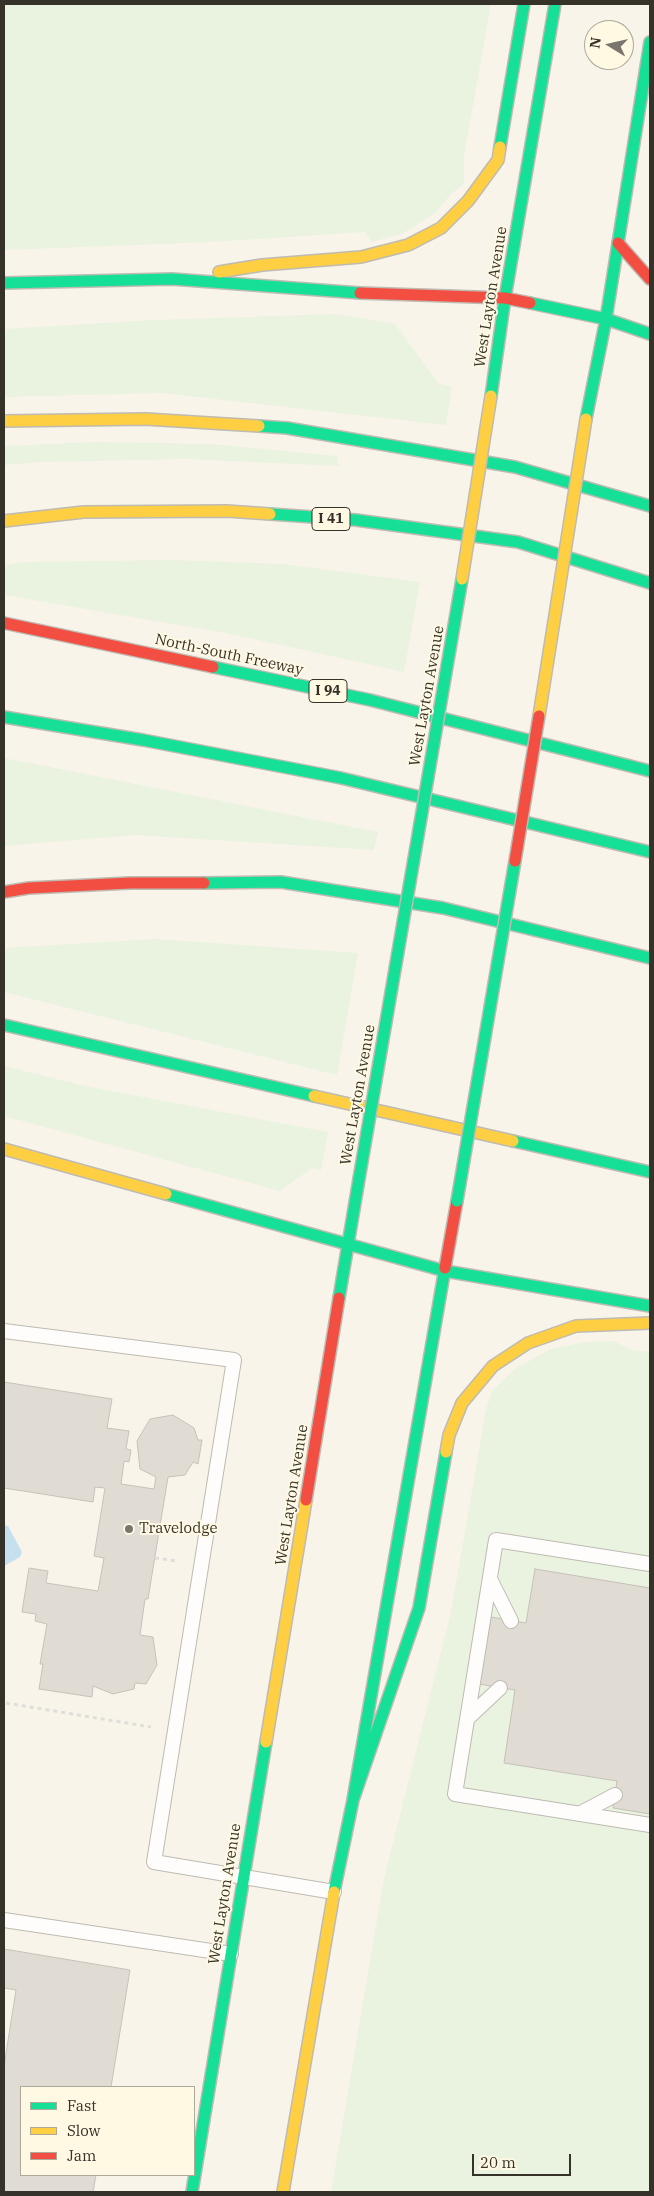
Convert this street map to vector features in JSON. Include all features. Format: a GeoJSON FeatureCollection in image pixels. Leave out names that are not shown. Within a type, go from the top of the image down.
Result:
{"type":"FeatureCollection","features":[{"type":"Feature","properties":{"kind":"main road"},"geometry":{"type":"LineString","coordinates":[[172,279],[262,265],[361,257],[408,245],[441,228],[468,201],[498,160],[524,4]]}},
{"type":"Feature","properties":{"kind":"main road","name":"West Layton Avenue"},"geometry":{"type":"LineString","coordinates":[[195,2174],[359,1179],[455,623],[505,298],[555,4]]}},
{"type":"Feature","properties":{"kind":"main road"},"geometry":{"type":"LineString","coordinates":[[283,2192],[334,1892],[353,1800],[457,1201],[534,747],[586,419],[606,319],[650,42]]}},
{"type":"Feature","properties":{"kind":"main road"},"geometry":{"type":"LineString","coordinates":[[618,243],[650,279]]}},
{"type":"Feature","properties":{"kind":"main road"},"geometry":{"type":"LineString","coordinates":[[4,283],[172,279],[359,293],[505,298],[606,319],[650,334]]}},
{"type":"Feature","properties":{"kind":"main road"},"geometry":{"type":"LineString","coordinates":[[4,421],[145,419],[287,428],[515,467],[650,506]]}},
{"type":"Feature","properties":{"kind":"main road","name":"I 41"},"geometry":{"type":"LineString","coordinates":[[4,521],[84,512],[227,511],[356,520],[518,542],[650,583]]}},
{"type":"Feature","properties":{"kind":"main road","name":"North-South Freeway"},"geometry":{"type":"LineString","coordinates":[[4,624],[370,700],[650,771]]}},
{"type":"Feature","properties":{"kind":"main road"},"geometry":{"type":"LineString","coordinates":[[4,717],[142,740],[341,778],[650,852]]}},
{"type":"Feature","properties":{"kind":"main road"},"geometry":{"type":"LineString","coordinates":[[4,892],[29,888],[130,883],[281,882],[442,908],[650,958]]}},
{"type":"Feature","properties":{"kind":"main road"},"geometry":{"type":"LineString","coordinates":[[4,1024],[650,1172]]}},
{"type":"Feature","properties":{"kind":"main road"},"geometry":{"type":"LineString","coordinates":[[4,1149],[445,1271],[650,1306]]}},
{"type":"Feature","properties":{"kind":"main road"},"geometry":{"type":"LineString","coordinates":[[353,1800],[419,1608],[449,1435],[462,1403],[493,1366],[528,1342],[576,1326],[650,1324]]}},
{"type":"Feature","properties":{"kind":"main road","name":"West Layton Avenue"},"geometry":{"type":"LineString","coordinates":[[192,2192],[195,2176]]}},
{"type":"Feature","properties":{"kind":"lane"},"geometry":{"type":"LineString","coordinates":[[4,1331],[234,1360],[154,1862],[334,1892]]}},
{"type":"Feature","properties":{"kind":"lane"},"geometry":{"type":"LineString","coordinates":[[650,1564],[496,1540],[455,1794],[650,1825]]}},
{"type":"Feature","properties":{"kind":"lane"},"geometry":{"type":"LineString","coordinates":[[490,1579],[511,1620]]}},
{"type":"Feature","properties":{"kind":"lane"},"geometry":{"type":"LineString","coordinates":[[467,1719],[500,1688]]}},
{"type":"Feature","properties":{"kind":"lane"},"geometry":{"type":"LineString","coordinates":[[579,1814],[615,1795]]}},
{"type":"Feature","properties":{"kind":"lane"},"geometry":{"type":"LineString","coordinates":[[4,1920],[231,1954]]}},
{"type":"Feature","properties":{"kind":"path"},"geometry":{"type":"LineString","coordinates":[[155,1558],[178,1561],[176,1571]]}},
{"type":"Feature","properties":{"kind":"path"},"geometry":{"type":"LineString","coordinates":[[6,1703],[151,1727],[153,1717]]}},
{"type":"Feature","properties":{"kind":"green space"},"geometry":{"type":"Polygon","coordinates":[[[4,4],[491,4],[464,156],[464,184],[452,193],[434,214],[402,234],[371,242],[365,232],[211,242],[4,250],[4,4]]]}},
{"type":"Feature","properties":{"kind":"green space"},"geometry":{"type":"Polygon","coordinates":[[[336,314],[395,324],[439,384],[452,387],[446,425],[162,393],[4,397],[4,329],[154,320],[336,314]]]}},
{"type":"Feature","properties":{"kind":"green space"},"geometry":{"type":"Polygon","coordinates":[[[97,442],[210,444],[337,456],[339,466],[188,459],[41,462],[4,465],[4,446],[97,442]]]}},
{"type":"Feature","properties":{"kind":"green space"},"geometry":{"type":"Polygon","coordinates":[[[169,560],[284,564],[420,582],[404,672],[226,633],[4,595],[4,565],[26,562],[169,560]]]}},
{"type":"Feature","properties":{"kind":"green space"},"geometry":{"type":"Polygon","coordinates":[[[4,758],[378,832],[374,850],[136,835],[4,846],[4,758]]]}},
{"type":"Feature","properties":{"kind":"green space"},"geometry":{"type":"Polygon","coordinates":[[[155,939],[358,953],[337,1075],[4,992],[4,948],[155,939]]]}},
{"type":"Feature","properties":{"kind":"green space"},"geometry":{"type":"Polygon","coordinates":[[[4,1066],[85,1086],[328,1132],[321,1170],[312,1168],[280,1191],[4,1116],[4,1066]]]}},
{"type":"Feature","properties":{"kind":"green space"},"geometry":{"type":"Polygon","coordinates":[[[614,1341],[629,1349],[650,1352],[650,2192],[331,2192],[384,1879],[451,1612],[486,1410],[492,1391],[516,1368],[551,1349],[585,1342],[614,1341]]]}},
{"type":"Feature","properties":{"kind":"water"},"geometry":{"type":"Polygon","coordinates":[[[4,1525],[8,1526],[22,1552],[20,1557],[4,1566],[4,1525]]]}},
{"type":"Feature","properties":{"kind":"building","name":"Travelodge"},"geometry":{"type":"Polygon","coordinates":[[[4,1382],[112,1399],[107,1428],[129,1431],[126,1449],[131,1450],[129,1462],[124,1461],[121,1484],[154,1489],[156,1477],[140,1469],[137,1441],[150,1419],[173,1415],[194,1428],[198,1440],[202,1440],[198,1464],[193,1462],[185,1475],[168,1477],[148,1599],[145,1599],[140,1635],[153,1637],[157,1665],[146,1684],[135,1683],[134,1689],[113,1694],[93,1686],[92,1697],[39,1689],[43,1664],[40,1664],[47,1624],[35,1621],[36,1614],[22,1612],[29,1568],[48,1571],[46,1583],[98,1591],[104,1558],[94,1556],[105,1488],[95,1487],[93,1502],[4,1488],[4,1382]]]}},
{"type":"Feature","properties":{"kind":"building"},"geometry":{"type":"Polygon","coordinates":[[[535,1569],[650,1588],[650,1814],[613,1808],[617,1781],[504,1763],[515,1690],[479,1684],[491,1617],[526,1623],[535,1569]]]}},
{"type":"Feature","properties":{"kind":"building"},"geometry":{"type":"Polygon","coordinates":[[[4,1949],[130,1970],[111,2086],[20,2086],[20,2176],[96,2176],[93,2192],[4,2192],[4,2066],[16,1990],[4,1988],[4,1949]]]}},
{"type":"Feature","properties":{"kind":"traffic: fast"},"geometry":{"type":"LineString","coordinates":[[500,147],[524,4]]}},
{"type":"Feature","properties":{"kind":"traffic: fast"},"geometry":{"type":"LineString","coordinates":[[491,396],[505,298],[555,4]]}},
{"type":"Feature","properties":{"kind":"traffic: fast"},"geometry":{"type":"LineString","coordinates":[[586,419],[606,319],[650,42]]}},
{"type":"Feature","properties":{"kind":"traffic: fast"},"geometry":{"type":"LineString","coordinates":[[4,283],[172,279],[360,293]]}},
{"type":"Feature","properties":{"kind":"traffic: fast"},"geometry":{"type":"LineString","coordinates":[[530,303],[606,319],[650,334]]}},
{"type":"Feature","properties":{"kind":"traffic: fast"},"geometry":{"type":"LineString","coordinates":[[259,426],[287,428],[515,467],[650,506]]}},
{"type":"Feature","properties":{"kind":"traffic: fast"},"geometry":{"type":"LineString","coordinates":[[270,514],[356,520],[518,542],[650,583]]}},
{"type":"Feature","properties":{"kind":"traffic: fast"},"geometry":{"type":"LineString","coordinates":[[359,1179],[462,579]]}},
{"type":"Feature","properties":{"kind":"traffic: fast"},"geometry":{"type":"LineString","coordinates":[[213,667],[370,700],[650,771]]}},
{"type":"Feature","properties":{"kind":"traffic: fast"},"geometry":{"type":"LineString","coordinates":[[4,717],[143,740],[341,778],[650,852]]}},
{"type":"Feature","properties":{"kind":"traffic: fast"},"geometry":{"type":"LineString","coordinates":[[457,1201],[515,861]]}},
{"type":"Feature","properties":{"kind":"traffic: fast"},"geometry":{"type":"LineString","coordinates":[[204,883],[281,882],[443,908],[650,958]]}},
{"type":"Feature","properties":{"kind":"traffic: fast"},"geometry":{"type":"LineString","coordinates":[[4,1025],[314,1096]]}},
{"type":"Feature","properties":{"kind":"traffic: fast"},"geometry":{"type":"LineString","coordinates":[[513,1141],[650,1172]]}},
{"type":"Feature","properties":{"kind":"traffic: fast"},"geometry":{"type":"LineString","coordinates":[[339,1298],[359,1179]]}},
{"type":"Feature","properties":{"kind":"traffic: fast"},"geometry":{"type":"LineString","coordinates":[[166,1194],[445,1271],[650,1306]]}},
{"type":"Feature","properties":{"kind":"traffic: fast"},"geometry":{"type":"LineString","coordinates":[[334,1892],[353,1800],[445,1268]]}},
{"type":"Feature","properties":{"kind":"traffic: fast"},"geometry":{"type":"LineString","coordinates":[[353,1800],[419,1608],[446,1452]]}},
{"type":"Feature","properties":{"kind":"traffic: fast"},"geometry":{"type":"LineString","coordinates":[[195,2174],[266,1742]]}},
{"type":"Feature","properties":{"kind":"traffic: fast"},"geometry":{"type":"LineString","coordinates":[[192,2192],[195,2176]]}},
{"type":"Feature","properties":{"kind":"traffic: slow"},"geometry":{"type":"LineString","coordinates":[[219,272],[262,265],[361,257],[408,245],[441,228],[468,201],[498,160],[500,147]]}},
{"type":"Feature","properties":{"kind":"traffic: slow"},"geometry":{"type":"LineString","coordinates":[[462,579],[491,396]]}},
{"type":"Feature","properties":{"kind":"traffic: slow"},"geometry":{"type":"LineString","coordinates":[[4,421],[145,419],[259,426]]}},
{"type":"Feature","properties":{"kind":"traffic: slow"},"geometry":{"type":"LineString","coordinates":[[539,716],[586,419]]}},
{"type":"Feature","properties":{"kind":"traffic: slow"},"geometry":{"type":"LineString","coordinates":[[4,521],[84,512],[227,511],[270,514]]}},
{"type":"Feature","properties":{"kind":"traffic: slow"},"geometry":{"type":"LineString","coordinates":[[314,1096],[513,1141]]}},
{"type":"Feature","properties":{"kind":"traffic: slow"},"geometry":{"type":"LineString","coordinates":[[4,1149],[166,1194]]}},
{"type":"Feature","properties":{"kind":"traffic: slow"},"geometry":{"type":"LineString","coordinates":[[446,1452],[449,1435],[462,1403],[493,1366],[528,1343],[576,1326],[650,1323]]}},
{"type":"Feature","properties":{"kind":"traffic: slow"},"geometry":{"type":"LineString","coordinates":[[266,1742],[306,1500]]}},
{"type":"Feature","properties":{"kind":"traffic: slow"},"geometry":{"type":"LineString","coordinates":[[283,2192],[334,1892]]}},
{"type":"Feature","properties":{"kind":"traffic: jam"},"geometry":{"type":"LineString","coordinates":[[618,243],[650,279]]}},
{"type":"Feature","properties":{"kind":"traffic: jam"},"geometry":{"type":"LineString","coordinates":[[360,293],[505,298],[530,303]]}},
{"type":"Feature","properties":{"kind":"traffic: jam"},"geometry":{"type":"LineString","coordinates":[[4,623],[213,667]]}},
{"type":"Feature","properties":{"kind":"traffic: jam"},"geometry":{"type":"LineString","coordinates":[[515,861],[539,716]]}},
{"type":"Feature","properties":{"kind":"traffic: jam"},"geometry":{"type":"LineString","coordinates":[[4,892],[29,888],[130,883],[204,883]]}},
{"type":"Feature","properties":{"kind":"traffic: jam"},"geometry":{"type":"LineString","coordinates":[[445,1268],[457,1201]]}},
{"type":"Feature","properties":{"kind":"traffic: jam"},"geometry":{"type":"LineString","coordinates":[[306,1500],[339,1298]]}},
{"type":"Feature","properties":{"kind":"place","name":"Travelodge"},"geometry":{"type":"Point","coordinates":[129,1529]}}]}
